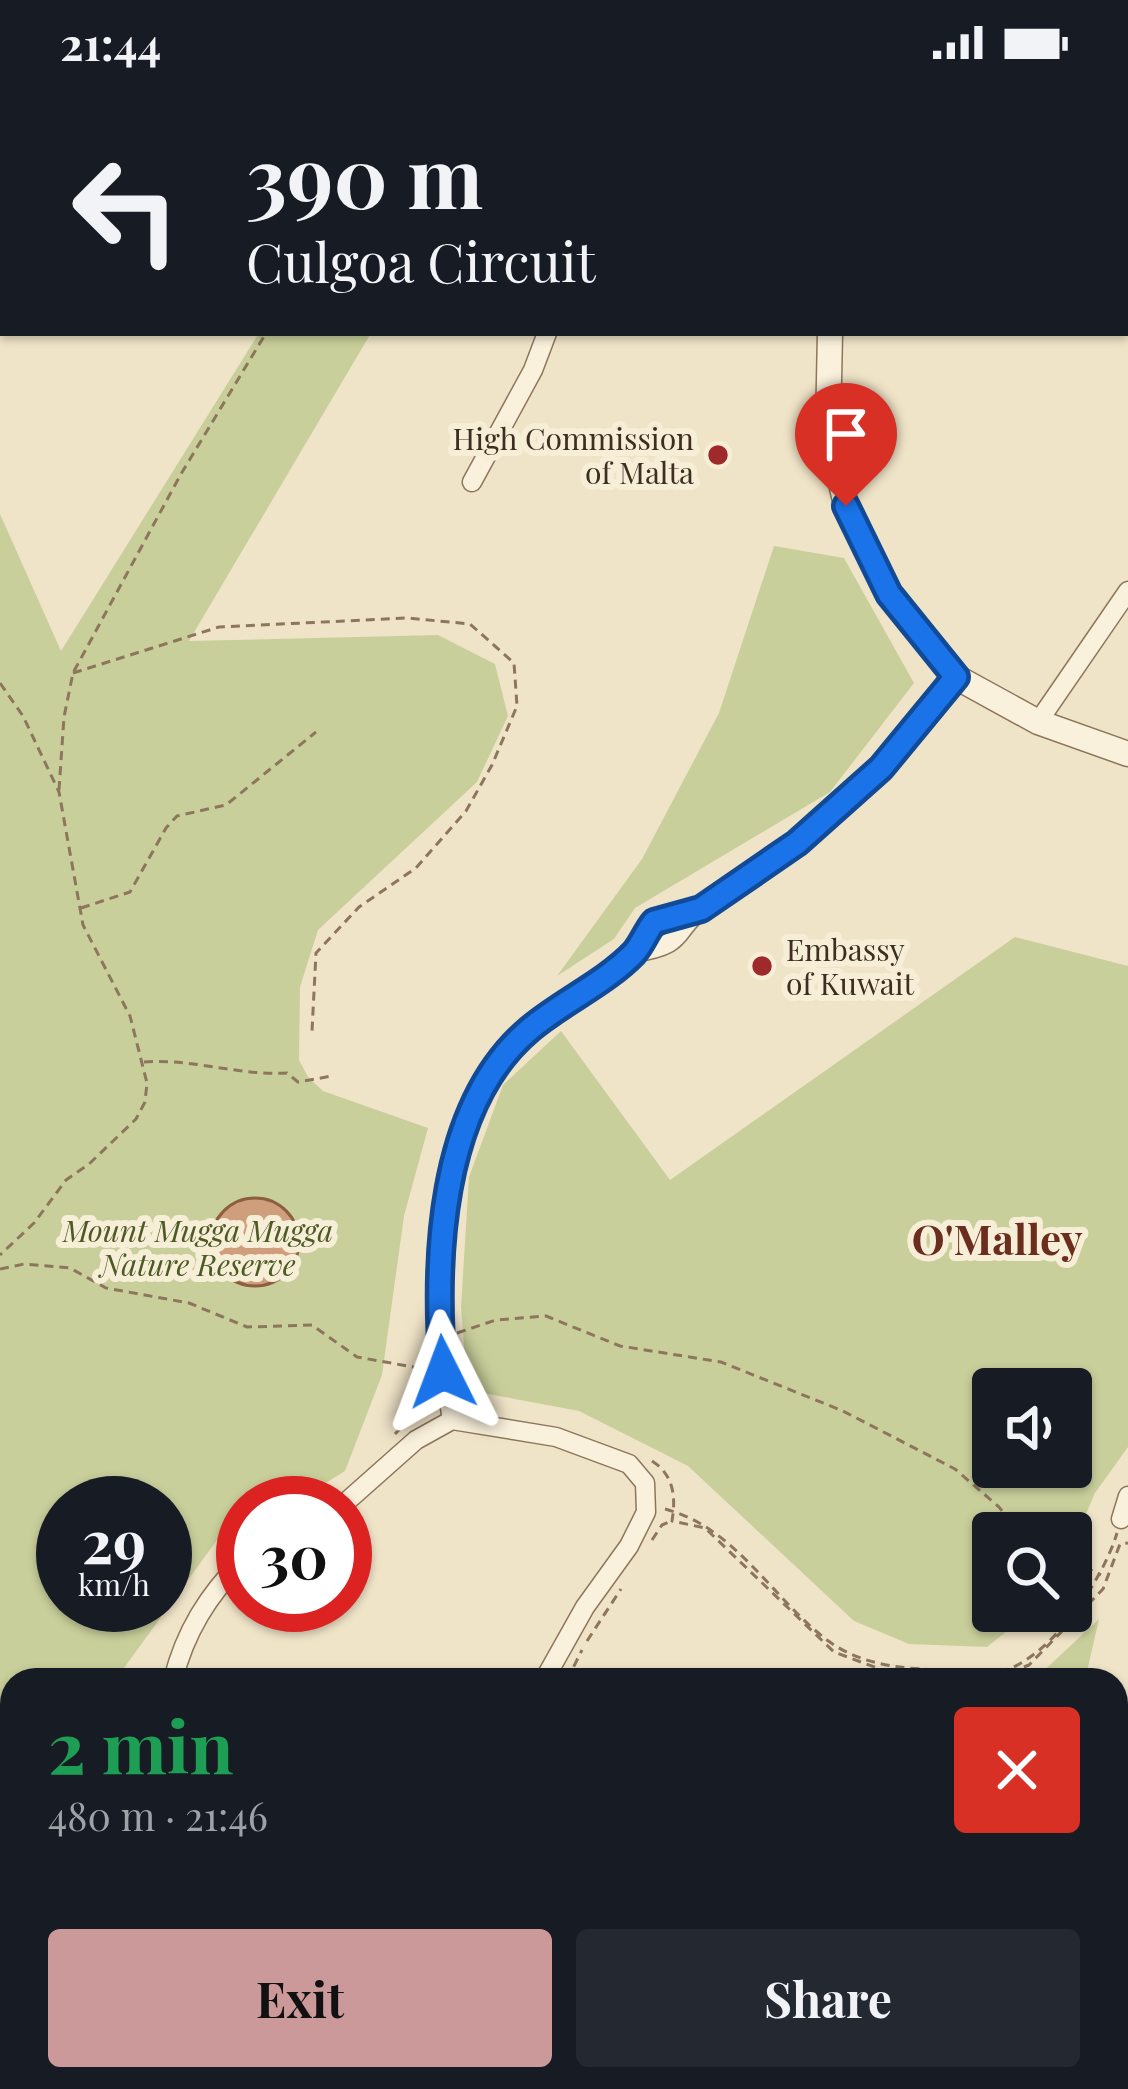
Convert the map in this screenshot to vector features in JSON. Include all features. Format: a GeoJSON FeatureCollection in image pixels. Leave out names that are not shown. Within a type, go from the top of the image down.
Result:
{"type":"FeatureCollection","features":[{"type":"Feature","properties":{"kind":"street"},"geometry":{"type":"LineString","coordinates":[[472,482],[546,336]]}},
{"type":"Feature","properties":{"kind":"street"},"geometry":{"type":"LineString","coordinates":[[830,336],[828,428],[846,506],[889,594],[956,677],[1038,722],[1128,754]]}},
{"type":"Feature","properties":{"kind":"street"},"geometry":{"type":"LineString","coordinates":[[1038,722],[1128,591]]}},
{"type":"Feature","properties":{"kind":"street"},"geometry":{"type":"LineString","coordinates":[[451,1412],[440,1338],[447,1206],[457,1147],[497,1066],[528,1030],[633,953],[654,922],[701,909],[797,843],[881,768],[956,677]]}},
{"type":"Feature","properties":{"kind":"street"},"geometry":{"type":"LineString","coordinates":[[369,1476],[451,1412]]}},
{"type":"Feature","properties":{"kind":"street"},"geometry":{"type":"LineString","coordinates":[[451,1412],[556,1437],[628,1464],[645,1483],[648,1504],[629,1546],[551,1668]]}},
{"type":"Feature","properties":{"kind":"street"},"geometry":{"type":"LineString","coordinates":[[1121,1520],[1128,1496]]}},
{"type":"Feature","properties":{"kind":"street"},"geometry":{"type":"LineString","coordinates":[[176,1668],[182,1646],[216,1589]]}},
{"type":"Feature","properties":{"kind":"path"},"geometry":{"type":"LineString","coordinates":[[1,1254],[34,1223],[66,1180],[136,1119],[145,1102],[147,1082],[130,1016],[82,925],[59,791],[64,717],[73,673],[181,474],[264,336]]}},
{"type":"Feature","properties":{"kind":"path"},"geometry":{"type":"LineString","coordinates":[[73,673],[219,627],[407,618],[470,624],[514,663],[517,706],[466,812],[416,868],[359,907],[316,953],[312,1031]]}},
{"type":"Feature","properties":{"kind":"path"},"geometry":{"type":"LineString","coordinates":[[0,683],[23,716],[59,791]]}},
{"type":"Feature","properties":{"kind":"path"},"geometry":{"type":"LineString","coordinates":[[79,908],[130,892],[177,816],[226,805],[316,731]]}},
{"type":"Feature","properties":{"kind":"path"},"geometry":{"type":"LineString","coordinates":[[142,1062],[263,1075],[287,1073],[298,1082],[332,1076]]}},
{"type":"Feature","properties":{"kind":"path"},"geometry":{"type":"LineString","coordinates":[[0,1269],[53,1264],[80,1272],[106,1288],[189,1303],[247,1327],[312,1325],[358,1357],[443,1372]]}},
{"type":"Feature","properties":{"kind":"path"},"geometry":{"type":"LineString","coordinates":[[440,1338],[496,1320],[546,1316],[620,1346],[722,1362],[843,1411],[956,1469],[1003,1512]]}},
{"type":"Feature","properties":{"kind":"path"},"geometry":{"type":"LineString","coordinates":[[386,1444],[416,1412],[451,1412]]}},
{"type":"Feature","properties":{"kind":"path"},"geometry":{"type":"LineString","coordinates":[[644,1457],[663,1468],[675,1496],[672,1521]]}},
{"type":"Feature","properties":{"kind":"path"},"geometry":{"type":"LineString","coordinates":[[648,1504],[712,1528],[828,1641],[860,1658],[908,1668]]}},
{"type":"Feature","properties":{"kind":"path"},"geometry":{"type":"LineString","coordinates":[[1009,1668],[1020,1664],[1076,1610],[1101,1574],[1121,1520]]}},
{"type":"Feature","properties":{"kind":"path"},"geometry":{"type":"LineString","coordinates":[[651,1541],[662,1525],[672,1521],[705,1528],[833,1652],[877,1668]]}},
{"type":"Feature","properties":{"kind":"path"},"geometry":{"type":"LineString","coordinates":[[1022,1668],[1103,1589],[1120,1544],[1128,1543]]}},
{"type":"Feature","properties":{"kind":"path"},"geometry":{"type":"LineString","coordinates":[[1092,1570],[1108,1578]]}},
{"type":"Feature","properties":{"kind":"path"},"geometry":{"type":"LineString","coordinates":[[573,1668],[630,1575]]}},
{"type":"Feature","properties":{"kind":"green space","name":"Mount Mugga Mugga Nature Reserve"},"geometry":{"type":"Polygon","coordinates":[[[257,336],[369,336],[189,641],[438,635],[495,664],[508,716],[477,782],[318,930],[300,987],[299,1060],[308,1077],[323,1091],[428,1128],[404,1216],[382,1375],[345,1471],[337,1476],[216,1476],[216,1541],[192,1574],[192,1476],[36,1476],[36,1632],[150,1632],[124,1668],[0,1668],[0,514],[61,651],[257,336]]]}},
{"type":"Feature","properties":{"kind":"green space"},"geometry":{"type":"Polygon","coordinates":[[[774,546],[844,558],[914,683],[830,792],[635,908],[614,939],[557,976],[642,859],[719,713],[774,546]]]}},
{"type":"Feature","properties":{"kind":"green space"},"geometry":{"type":"Polygon","coordinates":[[[1015,937],[1128,966],[1128,1447],[1087,1512],[972,1512],[972,1632],[1006,1632],[987,1647],[909,1644],[854,1621],[688,1466],[579,1411],[488,1394],[467,1383],[461,1307],[469,1177],[503,1085],[561,1031],[670,1180],[1015,937]]]}},
{"type":"Feature","properties":{"kind":"green space"},"geometry":{"type":"Polygon","coordinates":[[[1099,1619],[1088,1668],[1047,1668],[1085,1632],[1092,1632],[1099,1619]]]}},
{"type":"Feature","properties":{"kind":"building"},"geometry":{"type":"Polygon","coordinates":[[[255,1198],[286,1211],[299,1242],[286,1273],[255,1286],[224,1273],[211,1242],[224,1211],[255,1198]]]}},
{"type":"Feature","properties":{"kind":"place","name":"High Commission of Malta"},"geometry":{"type":"Point","coordinates":[718,455]}},
{"type":"Feature","properties":{"kind":"place","name":"Embassy of Kuwait"},"geometry":{"type":"Point","coordinates":[762,966]}},
{"type":"Feature","properties":{"kind":"district","name":"O'Malley"},"geometry":{"type":"Point","coordinates":[997,1238]}},
{"type":"Feature","properties":{"kind":"route"},"geometry":{"type":"LineString","coordinates":[[443,1372],[442,1244],[457,1147],[497,1066],[528,1030],[633,953],[654,922],[701,909],[797,843],[881,768],[956,677],[889,594],[846,506]]}}]}
